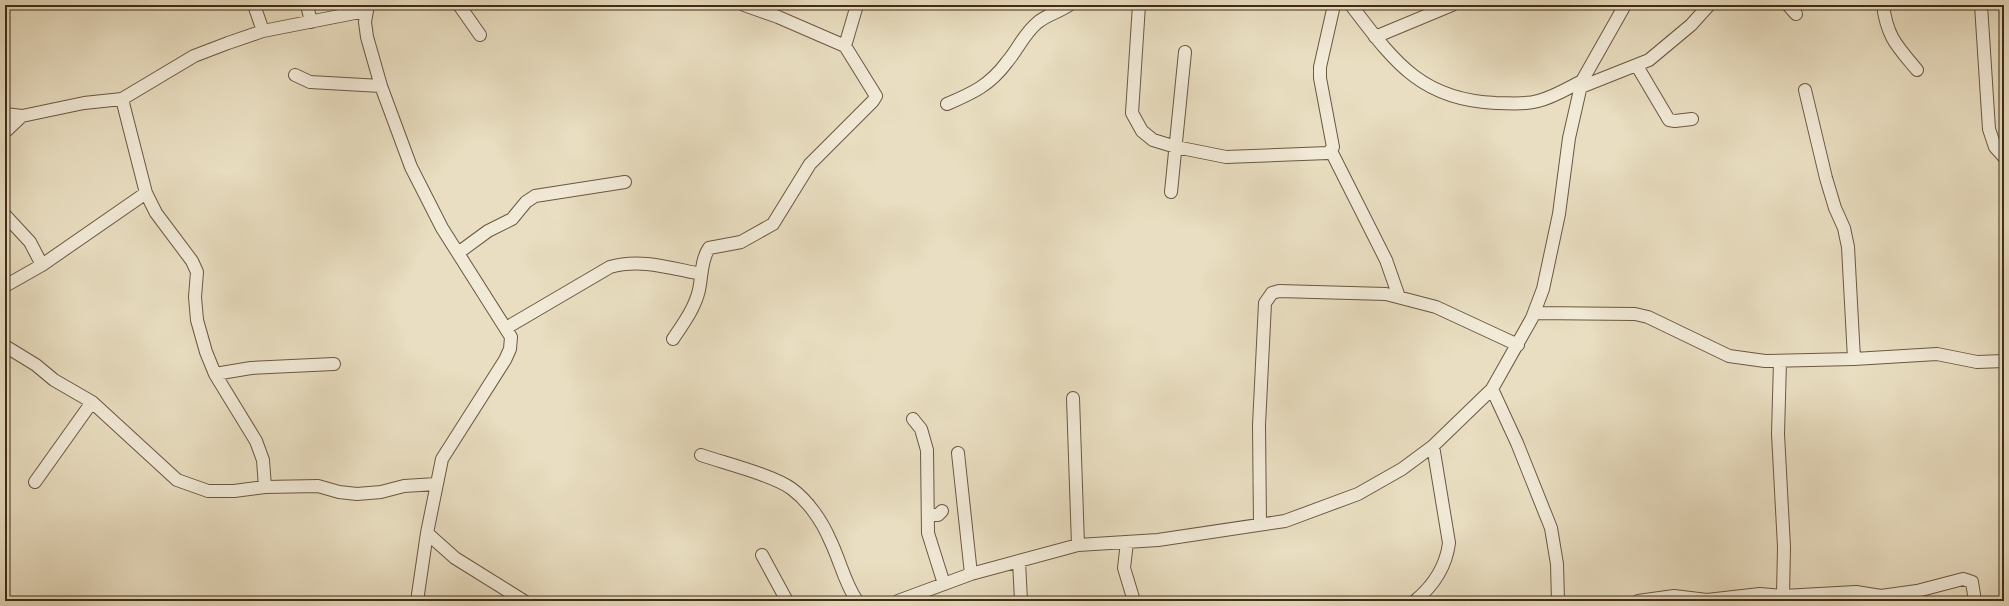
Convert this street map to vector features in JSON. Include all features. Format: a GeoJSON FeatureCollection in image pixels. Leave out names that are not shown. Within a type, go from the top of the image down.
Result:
{"type":"FeatureCollection","features":[{"type":"Feature","properties":{"kind":"street"},"geometry":{"type":"LineString","coordinates":[[254,5],[263,31]]}},
{"type":"Feature","properties":{"kind":"street"},"geometry":{"type":"LineString","coordinates":[[307,5],[312,22]]}},
{"type":"Feature","properties":{"kind":"street"},"geometry":{"type":"LineString","coordinates":[[459,5],[480,35]]}},
{"type":"Feature","properties":{"kind":"street"},"geometry":{"type":"LineString","coordinates":[[673,339],[694,303],[699,290],[700,274],[706,252],[709,248],[741,242],[773,224],[810,164],[873,101],[875,93],[844,46],[778,17],[744,5]]}},
{"type":"Feature","properties":{"kind":"street"},"geometry":{"type":"LineString","coordinates":[[844,46],[857,5]]}},
{"type":"Feature","properties":{"kind":"street"},"geometry":{"type":"LineString","coordinates":[[947,104],[977,91],[989,83],[1007,62],[1026,34],[1038,22],[1070,5]]}},
{"type":"Feature","properties":{"kind":"street"},"geometry":{"type":"LineString","coordinates":[[1139,5],[1132,113],[1136,123],[1147,137],[1176,147],[1226,157],[1307,155],[1328,153],[1331,151]]}},
{"type":"Feature","properties":{"kind":"street"},"geometry":{"type":"LineString","coordinates":[[1334,5],[1320,67],[1333,147],[1331,151],[1386,260],[1399,297]]}},
{"type":"Feature","properties":{"kind":"street"},"geometry":{"type":"LineString","coordinates":[[1351,5],[1385,49],[1425,85],[1460,98],[1488,102],[1528,104],[1547,99],[1582,84],[1637,66],[1658,53],[1692,24],[1709,5]]}},
{"type":"Feature","properties":{"kind":"street"},"geometry":{"type":"LineString","coordinates":[[1376,37],[1452,5]]}},
{"type":"Feature","properties":{"kind":"street"},"geometry":{"type":"LineString","coordinates":[[898,601],[971,574],[1078,545],[1158,540],[1285,521],[1358,494],[1402,469],[1433,446],[1492,390],[1518,345],[1534,313],[1543,289],[1559,214],[1569,138],[1582,84],[1625,5]]}},
{"type":"Feature","properties":{"kind":"street"},"geometry":{"type":"LineString","coordinates":[[1788,5],[1796,14]]}},
{"type":"Feature","properties":{"kind":"street"},"geometry":{"type":"LineString","coordinates":[[1883,5],[1885,18],[1892,41],[1917,70]]}},
{"type":"Feature","properties":{"kind":"street"},"geometry":{"type":"LineString","coordinates":[[1980,5],[1989,129],[1995,147],[2004,157]]}},
{"type":"Feature","properties":{"kind":"street"},"geometry":{"type":"LineString","coordinates":[[5,114],[22,116],[84,103],[122,99],[194,56],[263,31],[312,22],[367,8],[365,22],[367,37],[381,86],[411,167],[439,222],[506,328],[511,342],[505,360],[442,459],[427,533],[417,601]]}},
{"type":"Feature","properties":{"kind":"street"},"geometry":{"type":"LineString","coordinates":[[1171,192],[1185,52]]}},
{"type":"Feature","properties":{"kind":"street"},"geometry":{"type":"LineString","coordinates":[[1637,66],[1670,120],[1675,121],[1692,119]]}},
{"type":"Feature","properties":{"kind":"street"},"geometry":{"type":"LineString","coordinates":[[295,75],[310,82],[381,86]]}},
{"type":"Feature","properties":{"kind":"street"},"geometry":{"type":"LineString","coordinates":[[1805,90],[1826,178],[1844,228],[1848,247],[1854,359]]}},
{"type":"Feature","properties":{"kind":"street"},"geometry":{"type":"LineString","coordinates":[[122,99],[146,193],[156,213],[192,261],[197,272],[195,297],[197,320],[206,352],[215,374],[256,441],[263,460],[265,487]]}},
{"type":"Feature","properties":{"kind":"street"},"geometry":{"type":"LineString","coordinates":[[5,132],[22,116]]}},
{"type":"Feature","properties":{"kind":"street"},"geometry":{"type":"LineString","coordinates":[[458,253],[488,231],[512,219],[526,202],[535,196],[625,182]]}},
{"type":"Feature","properties":{"kind":"street"},"geometry":{"type":"LineString","coordinates":[[5,286],[42,265],[146,193]]}},
{"type":"Feature","properties":{"kind":"street"},"geometry":{"type":"LineString","coordinates":[[5,215],[30,242],[42,265]]}},
{"type":"Feature","properties":{"kind":"street"},"geometry":{"type":"LineString","coordinates":[[506,328],[610,267],[625,262],[652,264],[700,274]]}},
{"type":"Feature","properties":{"kind":"street"},"geometry":{"type":"LineString","coordinates":[[1260,524],[1261,364],[1265,303],[1268,297],[1272,294],[1279,292],[1386,294],[1436,307],[1518,345]]}},
{"type":"Feature","properties":{"kind":"street"},"geometry":{"type":"LineString","coordinates":[[1534,313],[1635,314],[1663,323],[1703,345],[1729,356],[1765,361],[1854,359],[1937,354],[1977,362],[2004,361]]}},
{"type":"Feature","properties":{"kind":"street"},"geometry":{"type":"LineString","coordinates":[[5,346],[36,365],[54,380],[92,402],[177,480],[208,491],[234,491],[265,487],[318,486],[339,492],[357,494],[382,492],[404,486],[436,484]]}},
{"type":"Feature","properties":{"kind":"street"},"geometry":{"type":"LineString","coordinates":[[1780,361],[1778,434],[1784,547],[1783,596]]}},
{"type":"Feature","properties":{"kind":"street"},"geometry":{"type":"LineString","coordinates":[[215,374],[251,368],[334,364]]}},
{"type":"Feature","properties":{"kind":"street"},"geometry":{"type":"LineString","coordinates":[[1492,390],[1517,444],[1551,528],[1557,564],[1558,601]]}},
{"type":"Feature","properties":{"kind":"street"},"geometry":{"type":"LineString","coordinates":[[1073,398],[1078,545]]}},
{"type":"Feature","properties":{"kind":"street"},"geometry":{"type":"LineString","coordinates":[[35,482],[92,402]]}},
{"type":"Feature","properties":{"kind":"street"},"geometry":{"type":"LineString","coordinates":[[913,419],[920,429],[927,450],[928,533],[944,584]]}},
{"type":"Feature","properties":{"kind":"street"},"geometry":{"type":"LineString","coordinates":[[1415,601],[1425,593],[1442,570],[1447,558],[1449,543],[1433,446]]}},
{"type":"Feature","properties":{"kind":"street"},"geometry":{"type":"LineString","coordinates":[[958,453],[971,574]]}},
{"type":"Feature","properties":{"kind":"street"},"geometry":{"type":"LineString","coordinates":[[700,455],[774,480],[792,489],[814,512],[822,524],[830,539],[846,581],[857,601]]}},
{"type":"Feature","properties":{"kind":"street"},"geometry":{"type":"LineString","coordinates":[[928,515],[938,515],[942,511]]}},
{"type":"Feature","properties":{"kind":"street"},"geometry":{"type":"LineString","coordinates":[[427,533],[455,558],[524,601]]}},
{"type":"Feature","properties":{"kind":"street"},"geometry":{"type":"LineString","coordinates":[[1127,542],[1124,568],[1134,601]]}},
{"type":"Feature","properties":{"kind":"street"},"geometry":{"type":"LineString","coordinates":[[762,555],[787,601]]}},
{"type":"Feature","properties":{"kind":"street"},"geometry":{"type":"LineString","coordinates":[[1019,561],[1021,601]]}},
{"type":"Feature","properties":{"kind":"street"},"geometry":{"type":"LineString","coordinates":[[1638,601],[1760,598],[1856,592],[1881,596],[1918,591],[1963,579],[1972,582],[1975,601]]}}]}
